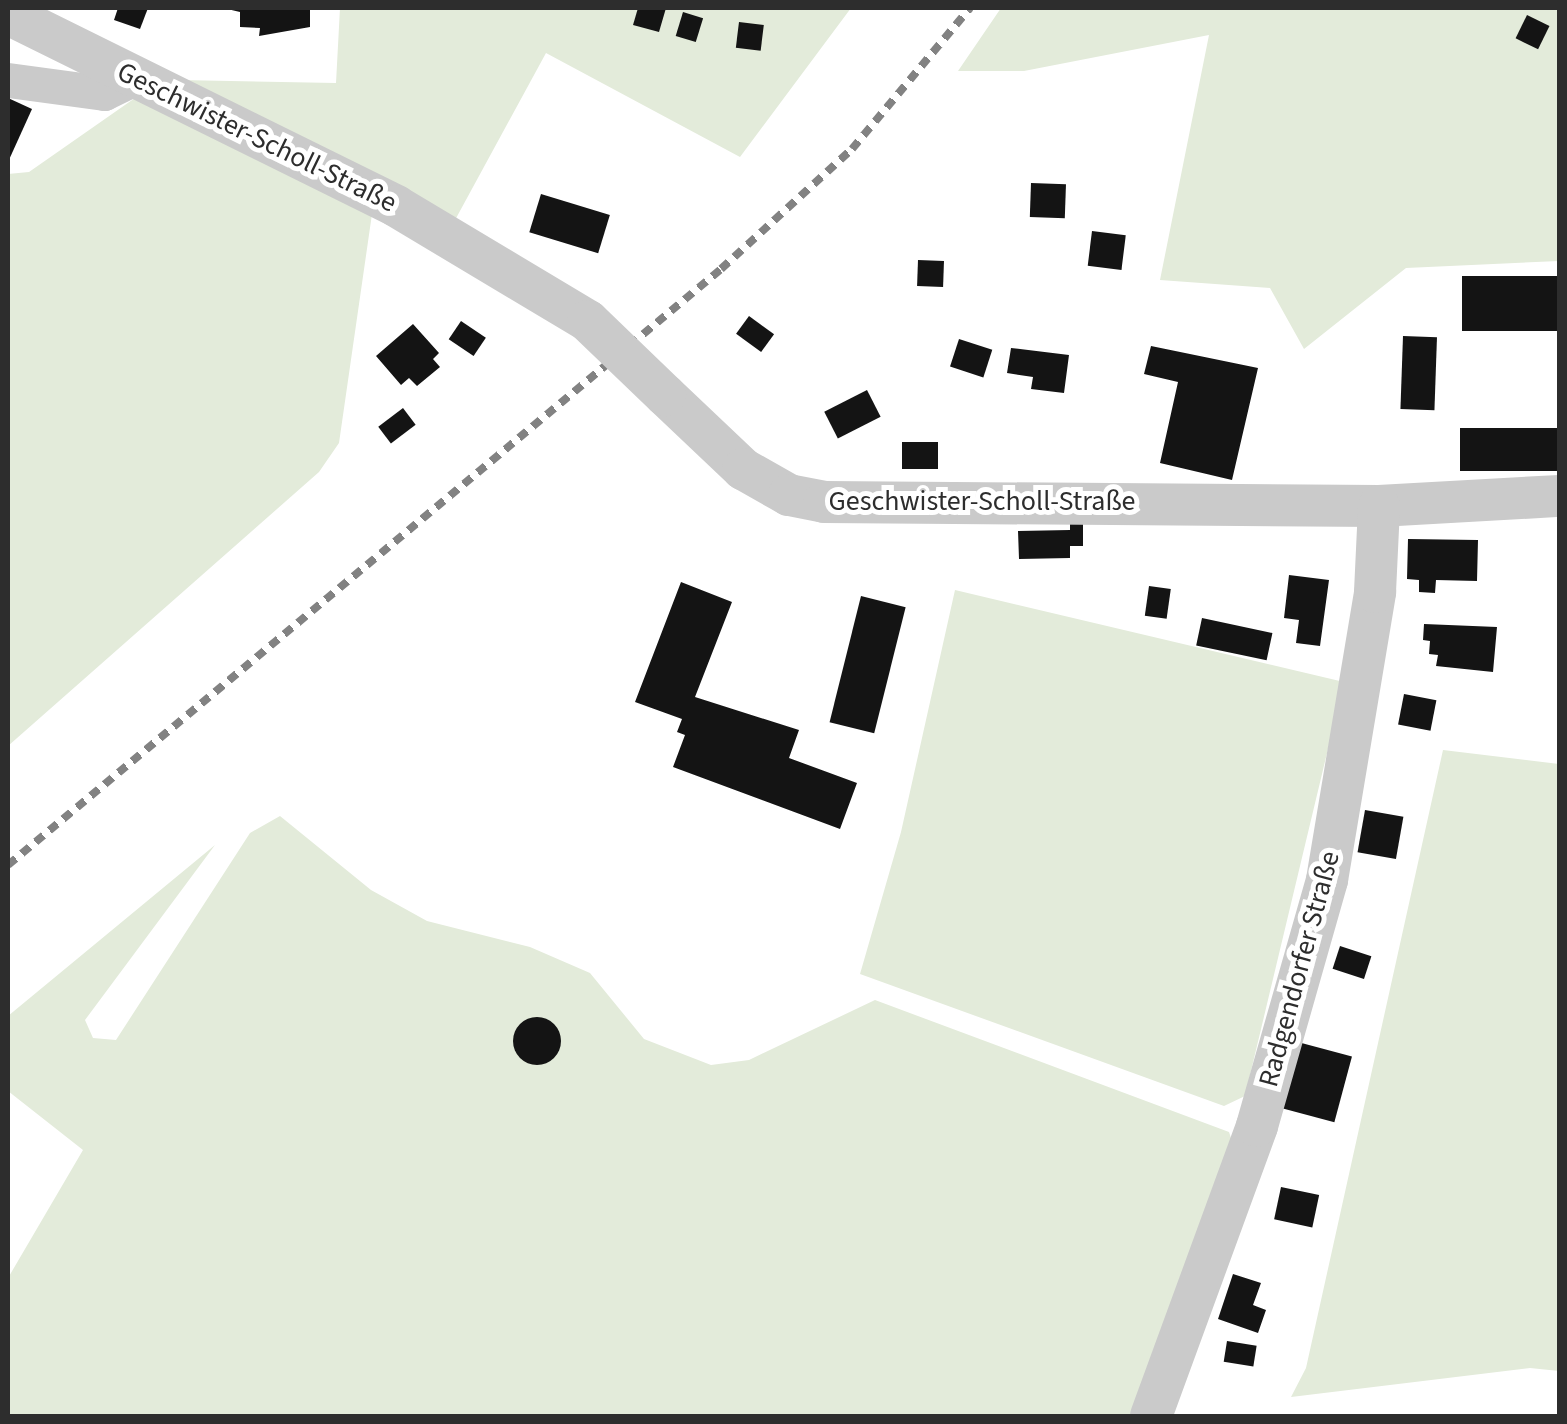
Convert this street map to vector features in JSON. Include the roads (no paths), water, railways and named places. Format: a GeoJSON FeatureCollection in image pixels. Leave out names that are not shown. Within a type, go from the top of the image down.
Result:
{"type":"FeatureCollection","features":[{"type":"Feature","properties":{"kind":"street","name":"Geschwister-Scholl-Straße"},"geometry":{"type":"LineString","coordinates":[[8,14],[396,206],[588,321],[743,470],[790,495],[824,502],[1379,506],[1560,496]]}},
{"type":"Feature","properties":{"kind":"street"},"geometry":{"type":"LineString","coordinates":[[8,80],[104,93],[137,77]]}},
{"type":"Feature","properties":{"kind":"street","name":"Radgendorfer Straße"},"geometry":{"type":"LineString","coordinates":[[1151,1416],[1257,1126],[1326,880],[1372,612],[1379,506]]}},
{"type":"Feature","properties":{"kind":"railway"},"geometry":{"type":"LineString","coordinates":[[8,865],[721,269],[852,149],[970,8]]}}]}
